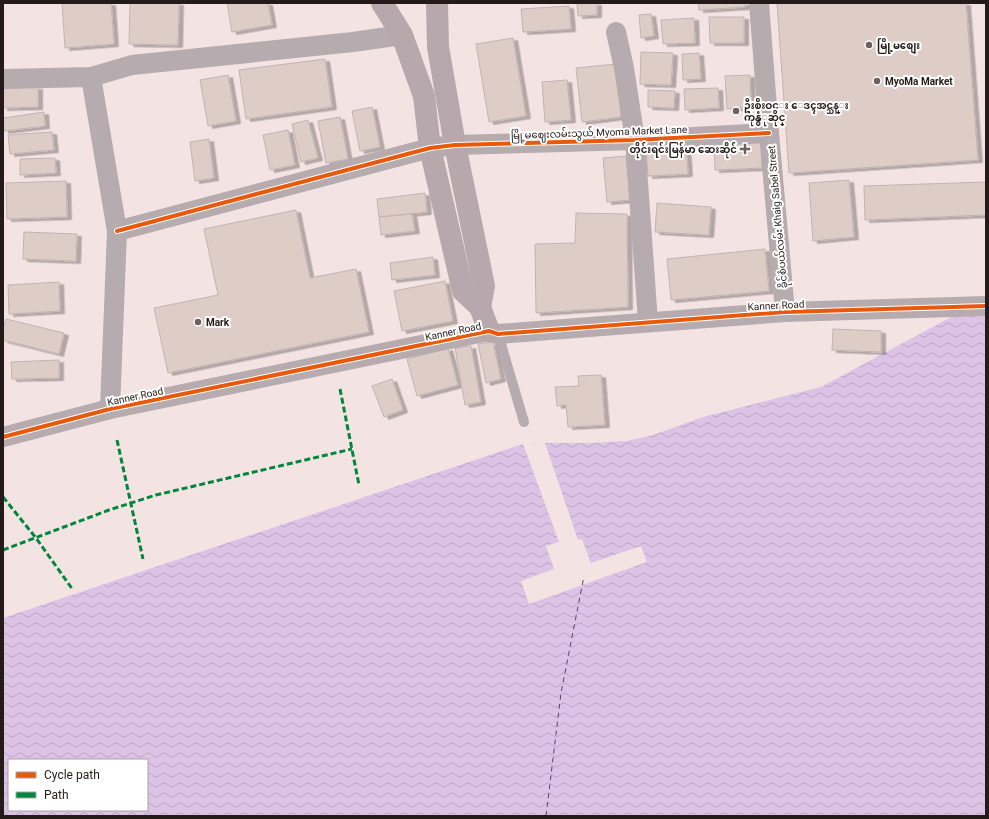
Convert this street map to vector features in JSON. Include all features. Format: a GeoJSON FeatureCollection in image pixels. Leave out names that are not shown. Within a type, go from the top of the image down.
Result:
{"type":"FeatureCollection","features":[{"type":"Feature","properties":{"kind":"highway"},"geometry":{"type":"LineString","coordinates":[[382,3],[402,35],[424,96],[430,148],[463,291],[480,307],[493,333]]}},
{"type":"Feature","properties":{"kind":"highway"},"geometry":{"type":"LineString","coordinates":[[437,3],[438,47],[455,145],[484,286],[480,307]]}},
{"type":"Feature","properties":{"kind":"street","name":"ခိုင်စံပယ်လမ်း Khaig Sabel Street"},"geometry":{"type":"LineString","coordinates":[[759,3],[785,312]]}},
{"type":"Feature","properties":{"kind":"street"},"geometry":{"type":"LineString","coordinates":[[616,32],[624,68],[635,140],[648,322]]}},
{"type":"Feature","properties":{"kind":"street"},"geometry":{"type":"LineString","coordinates":[[3,79],[91,77],[132,65],[402,35]]}},
{"type":"Feature","properties":{"kind":"street"},"geometry":{"type":"LineString","coordinates":[[91,77],[117,231],[110,409]]}},
{"type":"Feature","properties":{"kind":"street","name":"မြို့မဈေးလမ်းသွယ် Myoma Market Lane"},"geometry":{"type":"LineString","coordinates":[[117,231],[430,148],[455,145],[635,140],[769,133]]}},
{"type":"Feature","properties":{"kind":"street","name":"Kanner Road"},"geometry":{"type":"LineString","coordinates":[[3,437],[110,409],[493,333],[785,312],[986,306]]}},
{"type":"Feature","properties":{"kind":"lane"},"geometry":{"type":"LineString","coordinates":[[493,333],[524,422]]}},
{"type":"Feature","properties":{"kind":"water"},"geometry":{"type":"Polygon","coordinates":[[[986,312],[986,816],[3,816],[3,618],[523,444],[627,441],[653,435],[703,417],[821,387],[955,315],[986,312]]]}},
{"type":"Feature","properties":{"kind":"pier"},"geometry":{"type":"Polygon","coordinates":[[[545,443],[578,540],[582,539],[591,563],[641,546],[647,562],[529,604],[521,581],[554,569],[546,546],[559,542],[523,444],[545,443]]]}},
{"type":"Feature","properties":{"kind":"building"},"geometry":{"type":"Polygon","coordinates":[[[62,3],[111,3],[114,44],[65,48],[62,3]]]}},
{"type":"Feature","properties":{"kind":"building"},"geometry":{"type":"Polygon","coordinates":[[[130,3],[179,3],[178,45],[129,44],[130,3]]]}},
{"type":"Feature","properties":{"kind":"building"},"geometry":{"type":"Polygon","coordinates":[[[227,3],[268,3],[272,25],[232,32],[227,3]]]}},
{"type":"Feature","properties":{"kind":"building"},"geometry":{"type":"Polygon","coordinates":[[[577,3],[597,3],[597,15],[578,16],[577,3]]]}},
{"type":"Feature","properties":{"kind":"building"},"geometry":{"type":"Polygon","coordinates":[[[698,3],[745,3],[745,7],[699,10],[698,3]]]}},
{"type":"Feature","properties":{"kind":"building","name":"MyoMa Market"},"geometry":{"type":"Polygon","coordinates":[[[777,3],[966,3],[978,160],[789,173],[777,3]]]}},
{"type":"Feature","properties":{"kind":"building"},"geometry":{"type":"Polygon","coordinates":[[[569,6],[571,29],[523,32],[521,9],[569,6]]]}},
{"type":"Feature","properties":{"kind":"building"},"geometry":{"type":"Polygon","coordinates":[[[651,14],[654,36],[641,38],[639,15],[651,14]]]}},
{"type":"Feature","properties":{"kind":"building"},"geometry":{"type":"Polygon","coordinates":[[[709,17],[744,17],[744,43],[710,43],[709,17]]]}},
{"type":"Feature","properties":{"kind":"building"},"geometry":{"type":"Polygon","coordinates":[[[694,18],[695,43],[663,44],[661,20],[694,18]]]}},
{"type":"Feature","properties":{"kind":"building"},"geometry":{"type":"Polygon","coordinates":[[[513,38],[526,116],[489,122],[476,44],[513,38]]]}},
{"type":"Feature","properties":{"kind":"building"},"geometry":{"type":"Polygon","coordinates":[[[641,52],[673,53],[671,85],[640,84],[641,52]]]}},
{"type":"Feature","properties":{"kind":"building"},"geometry":{"type":"Polygon","coordinates":[[[699,53],[701,79],[683,80],[682,54],[699,53]]]}},
{"type":"Feature","properties":{"kind":"building"},"geometry":{"type":"Polygon","coordinates":[[[325,59],[332,107],[246,119],[239,70],[325,59]]]}},
{"type":"Feature","properties":{"kind":"building"},"geometry":{"type":"Polygon","coordinates":[[[616,64],[621,117],[582,122],[576,68],[616,64]]]}},
{"type":"Feature","properties":{"kind":"building"},"geometry":{"type":"Polygon","coordinates":[[[228,75],[236,121],[208,126],[200,80],[228,75]]]}},
{"type":"Feature","properties":{"kind":"building"},"geometry":{"type":"Polygon","coordinates":[[[750,75],[751,107],[727,109],[725,76],[750,75]]]}},
{"type":"Feature","properties":{"kind":"building"},"geometry":{"type":"Polygon","coordinates":[[[567,80],[571,120],[545,122],[542,82],[567,80]]]}},
{"type":"Feature","properties":{"kind":"building"},"geometry":{"type":"Polygon","coordinates":[[[38,87],[38,107],[3,108],[3,88],[38,87]]]}},
{"type":"Feature","properties":{"kind":"building"},"geometry":{"type":"Polygon","coordinates":[[[718,88],[719,108],[685,110],[684,89],[718,88]]]}},
{"type":"Feature","properties":{"kind":"building"},"geometry":{"type":"Polygon","coordinates":[[[648,90],[675,91],[674,108],[648,107],[648,90]]]}},
{"type":"Feature","properties":{"kind":"building"},"geometry":{"type":"Polygon","coordinates":[[[372,107],[380,147],[360,151],[352,111],[372,107]]]}},
{"type":"Feature","properties":{"kind":"building"},"geometry":{"type":"Polygon","coordinates":[[[44,112],[45,126],[4,131],[3,118],[44,112]]]}},
{"type":"Feature","properties":{"kind":"building"},"geometry":{"type":"Polygon","coordinates":[[[340,117],[348,159],[326,163],[318,121],[340,117]]]}},
{"type":"Feature","properties":{"kind":"building"},"geometry":{"type":"Polygon","coordinates":[[[308,120],[318,158],[301,162],[292,124],[308,120]]]}},
{"type":"Feature","properties":{"kind":"building"},"geometry":{"type":"Polygon","coordinates":[[[288,130],[295,165],[270,170],[263,135],[288,130]]]}},
{"type":"Feature","properties":{"kind":"building"},"geometry":{"type":"Polygon","coordinates":[[[52,132],[54,150],[10,154],[8,135],[52,132]]]}},
{"type":"Feature","properties":{"kind":"building"},"geometry":{"type":"Polygon","coordinates":[[[209,139],[214,178],[195,181],[190,142],[209,139]]]}},
{"type":"Feature","properties":{"kind":"building"},"geometry":{"type":"Polygon","coordinates":[[[761,140],[762,168],[715,170],[714,142],[761,140]]]}},
{"type":"Feature","properties":{"kind":"building"},"geometry":{"type":"Polygon","coordinates":[[[686,144],[688,174],[648,176],[646,147],[686,144]]]}},
{"type":"Feature","properties":{"kind":"building"},"geometry":{"type":"Polygon","coordinates":[[[626,156],[630,200],[607,202],[603,158],[626,156]]]}},
{"type":"Feature","properties":{"kind":"building"},"geometry":{"type":"Polygon","coordinates":[[[55,158],[56,173],[20,175],[20,159],[55,158]]]}},
{"type":"Feature","properties":{"kind":"building"},"geometry":{"type":"Polygon","coordinates":[[[849,180],[854,237],[813,241],[809,183],[849,180]]]}},
{"type":"Feature","properties":{"kind":"building"},"geometry":{"type":"Polygon","coordinates":[[[66,181],[67,217],[7,219],[6,183],[66,181]]]}},
{"type":"Feature","properties":{"kind":"building"},"geometry":{"type":"Polygon","coordinates":[[[986,182],[986,215],[865,220],[864,186],[986,182]]]}},
{"type":"Feature","properties":{"kind":"building"},"geometry":{"type":"Polygon","coordinates":[[[425,193],[427,212],[379,217],[377,199],[425,193]]]}},
{"type":"Feature","properties":{"kind":"building"},"geometry":{"type":"Polygon","coordinates":[[[657,203],[711,207],[709,235],[655,232],[657,203]]]}},
{"type":"Feature","properties":{"kind":"building"},"geometry":{"type":"Polygon","coordinates":[[[296,210],[310,278],[356,269],[369,332],[168,373],[154,308],[218,295],[204,229],[296,210]]]}},
{"type":"Feature","properties":{"kind":"building"},"geometry":{"type":"Polygon","coordinates":[[[576,213],[627,214],[628,307],[536,313],[535,244],[575,243],[576,213]]]}},
{"type":"Feature","properties":{"kind":"building"},"geometry":{"type":"Polygon","coordinates":[[[412,214],[415,231],[381,235],[379,217],[412,214]]]}},
{"type":"Feature","properties":{"kind":"building"},"geometry":{"type":"Polygon","coordinates":[[[24,232],[77,234],[76,261],[23,259],[24,232]]]}},
{"type":"Feature","properties":{"kind":"building"},"geometry":{"type":"Polygon","coordinates":[[[765,249],[769,291],[671,300],[667,259],[765,249]]]}},
{"type":"Feature","properties":{"kind":"building"},"geometry":{"type":"Polygon","coordinates":[[[433,257],[435,275],[392,280],[390,263],[433,257]]]}},
{"type":"Feature","properties":{"kind":"building"},"geometry":{"type":"Polygon","coordinates":[[[445,281],[453,321],[402,331],[394,291],[445,281]]]}},
{"type":"Feature","properties":{"kind":"building"},"geometry":{"type":"Polygon","coordinates":[[[59,282],[60,311],[9,314],[8,285],[59,282]]]}},
{"type":"Feature","properties":{"kind":"building"},"geometry":{"type":"Polygon","coordinates":[[[6,319],[64,333],[59,354],[3,340],[3,329],[6,319]]]}},
{"type":"Feature","properties":{"kind":"building"},"geometry":{"type":"Polygon","coordinates":[[[833,329],[881,331],[881,352],[832,350],[833,329]]]}},
{"type":"Feature","properties":{"kind":"building"},"geometry":{"type":"Polygon","coordinates":[[[493,342],[501,379],[486,383],[478,344],[493,342]]]}},
{"type":"Feature","properties":{"kind":"building"},"geometry":{"type":"Polygon","coordinates":[[[471,346],[481,402],[465,405],[455,348],[471,346]]]}},
{"type":"Feature","properties":{"kind":"building"},"geometry":{"type":"Polygon","coordinates":[[[448,348],[458,385],[417,396],[407,359],[448,348]]]}},
{"type":"Feature","properties":{"kind":"building"},"geometry":{"type":"Polygon","coordinates":[[[59,360],[59,378],[12,379],[11,362],[59,360]]]}},
{"type":"Feature","properties":{"kind":"building"},"geometry":{"type":"Polygon","coordinates":[[[601,375],[605,425],[568,427],[566,405],[557,406],[555,387],[579,386],[578,376],[601,375]]]}},
{"type":"Feature","properties":{"kind":"building"},"geometry":{"type":"Polygon","coordinates":[[[392,379],[403,410],[384,417],[372,386],[392,379]]]}},
{"type":"Feature","properties":{"kind":"ferry route"},"geometry":{"type":"LineString","coordinates":[[546,816],[561,693],[584,576]]}},
{"type":"Feature","properties":{"kind":"marked path"},"geometry":{"type":"LineString","coordinates":[[340,389],[359,485]]}},
{"type":"Feature","properties":{"kind":"marked path"},"geometry":{"type":"LineString","coordinates":[[117,440],[143,559]]}},
{"type":"Feature","properties":{"kind":"marked path"},"geometry":{"type":"LineString","coordinates":[[3,550],[109,510],[156,495],[352,449]]}},
{"type":"Feature","properties":{"kind":"marked path"},"geometry":{"type":"LineString","coordinates":[[3,497],[36,538],[73,590]]}},
{"type":"Feature","properties":{"kind":"cycle path"},"geometry":{"type":"LineString","coordinates":[[117,231],[430,148],[455,145],[635,140],[769,133]]}},
{"type":"Feature","properties":{"kind":"cycle path"},"geometry":{"type":"LineString","coordinates":[[3,437],[110,409],[489,331],[498,334],[785,312],[986,306]]}},
{"type":"Feature","properties":{"kind":"place","name":"မြို့မစျေး"},"geometry":{"type":"Point","coordinates":[869,45]}},
{"type":"Feature","properties":{"kind":"place","name":"MyoMa Market"},"geometry":{"type":"Point","coordinates":[877,81]}},
{"type":"Feature","properties":{"kind":"place","name":"ဦးစိုးဝင္း ေဒၚအင္သန္း ကုန္စံုဆိုင္"},"geometry":{"type":"Point","coordinates":[736,111]}},
{"type":"Feature","properties":{"kind":"place","name":"တိုင်းရင်းမြန်မာ ဆေးဆိုင်"},"geometry":{"type":"Point","coordinates":[745,149]}},
{"type":"Feature","properties":{"kind":"place","name":"Mark"},"geometry":{"type":"Point","coordinates":[198,322]}}]}
